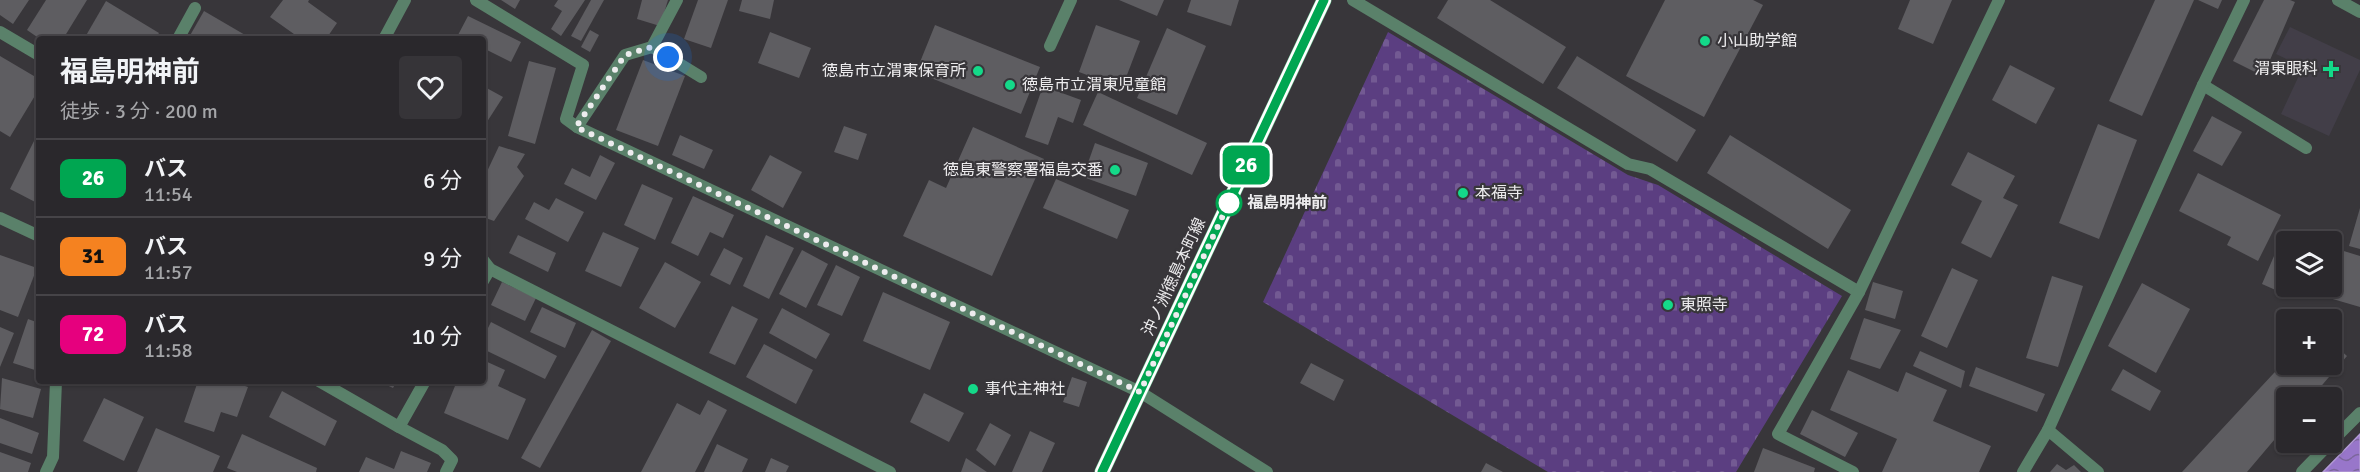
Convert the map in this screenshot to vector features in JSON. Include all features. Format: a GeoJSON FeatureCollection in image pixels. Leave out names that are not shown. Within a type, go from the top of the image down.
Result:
{"type":"FeatureCollection","features":[{"type":"Feature","properties":{"kind":"main road","name":"沖ノ洲徳島本町線"},"geometry":{"type":"LineString","coordinates":[[1102,472],[1324,0]]}},
{"type":"Feature","properties":{"kind":"street"},"geometry":{"type":"LineString","coordinates":[[386,36],[405,0]]}},
{"type":"Feature","properties":{"kind":"street"},"geometry":{"type":"LineString","coordinates":[[476,0],[583,65],[566,119],[576,127],[1140,392],[1267,472]]}},
{"type":"Feature","properties":{"kind":"street"},"geometry":{"type":"LineString","coordinates":[[576,127],[625,55],[652,47],[677,0]]}},
{"type":"Feature","properties":{"kind":"street"},"geometry":{"type":"LineString","coordinates":[[1050,46],[1071,0]]}},
{"type":"Feature","properties":{"kind":"street"},"geometry":{"type":"LineString","coordinates":[[1353,0],[1628,164],[1650,169],[1859,292]]}},
{"type":"Feature","properties":{"kind":"street"},"geometry":{"type":"LineString","coordinates":[[1853,472],[1778,434],[1859,292],[2000,0]]}},
{"type":"Feature","properties":{"kind":"street"},"geometry":{"type":"LineString","coordinates":[[2023,472],[2048,430],[2203,85],[2244,0]]}},
{"type":"Feature","properties":{"kind":"street"},"geometry":{"type":"LineString","coordinates":[[2338,0],[2360,12]]}},
{"type":"Feature","properties":{"kind":"street"},"geometry":{"type":"LineString","coordinates":[[180,36],[195,8]]}},
{"type":"Feature","properties":{"kind":"street"},"geometry":{"type":"LineString","coordinates":[[0,32],[36,54]]}},
{"type":"Feature","properties":{"kind":"street"},"geometry":{"type":"LineString","coordinates":[[652,47],[701,77]]}},
{"type":"Feature","properties":{"kind":"street"},"geometry":{"type":"LineString","coordinates":[[2203,85],[2307,148]]}},
{"type":"Feature","properties":{"kind":"street"},"geometry":{"type":"LineString","coordinates":[[0,218],[36,235]]}},
{"type":"Feature","properties":{"kind":"street"},"geometry":{"type":"LineString","coordinates":[[486,264],[890,472]]}},
{"type":"Feature","properties":{"kind":"street"},"geometry":{"type":"LineString","coordinates":[[46,472],[53,457],[56,384]]}},
{"type":"Feature","properties":{"kind":"street"},"geometry":{"type":"LineString","coordinates":[[324,384],[447,455],[452,460],[446,472]]}},
{"type":"Feature","properties":{"kind":"street"},"geometry":{"type":"LineString","coordinates":[[399,427],[423,384]]}},
{"type":"Feature","properties":{"kind":"street"},"geometry":{"type":"LineString","coordinates":[[2342,431],[2360,413]]}},
{"type":"Feature","properties":{"kind":"street"},"geometry":{"type":"LineString","coordinates":[[2048,430],[2098,472]]}},
{"type":"Feature","properties":{"kind":"street"},"geometry":{"type":"LineString","coordinates":[[2302,472],[2320,453]]}},
{"type":"Feature","properties":{"kind":"shaded area"},"geometry":{"type":"Polygon","coordinates":[[[2290,27],[2360,60],[2360,70],[2329,136],[2281,114],[2303,67],[2276,54],[2290,27]]]}},
{"type":"Feature","properties":{"kind":"green space"},"geometry":{"type":"Polygon","coordinates":[[[1388,32],[1628,175],[1658,185],[1842,296],[1736,472],[1548,472],[1263,302],[1388,32]]]}},
{"type":"Feature","properties":{"kind":"water"},"geometry":{"type":"Polygon","coordinates":[[[2360,434],[2360,472],[2323,472],[2342,453],[2360,434]]]}},
{"type":"Feature","properties":{"kind":"building"},"geometry":{"type":"Polygon","coordinates":[[[0,0],[29,0],[13,24],[0,15],[0,0]]]}},
{"type":"Feature","properties":{"kind":"building"},"geometry":{"type":"Polygon","coordinates":[[[46,0],[87,0],[65,36],[36,36],[27,30],[46,0]]]}},
{"type":"Feature","properties":{"kind":"building"},"geometry":{"type":"Polygon","coordinates":[[[283,0],[309,0],[308,2],[337,23],[328,36],[297,36],[270,17],[283,0]]]}},
{"type":"Feature","properties":{"kind":"building"},"geometry":{"type":"Polygon","coordinates":[[[501,0],[520,0],[515,9],[501,0]]]}},
{"type":"Feature","properties":{"kind":"building"},"geometry":{"type":"Polygon","coordinates":[[[558,0],[585,0],[561,36],[551,29],[562,11],[554,6],[558,0]]]}},
{"type":"Feature","properties":{"kind":"building"},"geometry":{"type":"Polygon","coordinates":[[[591,0],[604,0],[581,41],[571,36],[591,0]]]}},
{"type":"Feature","properties":{"kind":"building"},"geometry":{"type":"Polygon","coordinates":[[[642,0],[668,0],[660,26],[637,19],[642,0]]]}},
{"type":"Feature","properties":{"kind":"building"},"geometry":{"type":"Polygon","coordinates":[[[698,0],[728,0],[711,48],[684,39],[698,0]]]}},
{"type":"Feature","properties":{"kind":"building"},"geometry":{"type":"Polygon","coordinates":[[[742,0],[774,0],[770,19],[739,11],[742,0]]]}},
{"type":"Feature","properties":{"kind":"building"},"geometry":{"type":"Polygon","coordinates":[[[1119,0],[1164,0],[1157,16],[1119,0]]]}},
{"type":"Feature","properties":{"kind":"building"},"geometry":{"type":"Polygon","coordinates":[[[1191,0],[1239,0],[1231,26],[1187,12],[1191,0]]]}},
{"type":"Feature","properties":{"kind":"building"},"geometry":{"type":"Polygon","coordinates":[[[1448,0],[1490,0],[1566,47],[1543,84],[1437,18],[1448,0]]]}},
{"type":"Feature","properties":{"kind":"building"},"geometry":{"type":"Polygon","coordinates":[[[1665,0],[1753,0],[1763,5],[1704,117],[1626,76],[1665,0]]]}},
{"type":"Feature","properties":{"kind":"building"},"geometry":{"type":"Polygon","coordinates":[[[1910,0],[1952,0],[1933,44],[1898,29],[1910,0]]]}},
{"type":"Feature","properties":{"kind":"building"},"geometry":{"type":"Polygon","coordinates":[[[2155,0],[2194,0],[2142,116],[2109,101],[2155,0]]]}},
{"type":"Feature","properties":{"kind":"building"},"geometry":{"type":"Polygon","coordinates":[[[2198,0],[2222,0],[2218,9],[2198,0]]]}},
{"type":"Feature","properties":{"kind":"building"},"geometry":{"type":"Polygon","coordinates":[[[2264,0],[2295,2],[2263,76],[2233,61],[2264,0]]]}},
{"type":"Feature","properties":{"kind":"building"},"geometry":{"type":"Polygon","coordinates":[[[106,1],[159,33],[157,36],[86,36],[106,1]]]}},
{"type":"Feature","properties":{"kind":"building"},"geometry":{"type":"Polygon","coordinates":[[[204,11],[247,36],[190,36],[204,11]]]}},
{"type":"Feature","properties":{"kind":"building"},"geometry":{"type":"Polygon","coordinates":[[[468,16],[521,42],[511,62],[486,50],[486,36],[458,35],[468,16]]]}},
{"type":"Feature","properties":{"kind":"building"},"geometry":{"type":"Polygon","coordinates":[[[935,25],[1040,67],[1021,114],[916,72],[935,25]]]}},
{"type":"Feature","properties":{"kind":"building"},"geometry":{"type":"Polygon","coordinates":[[[1096,25],[1140,41],[1122,88],[1079,72],[1096,25]]]}},
{"type":"Feature","properties":{"kind":"building"},"geometry":{"type":"Polygon","coordinates":[[[1167,28],[1206,46],[1177,115],[1137,98],[1167,28]]]}},
{"type":"Feature","properties":{"kind":"building"},"geometry":{"type":"Polygon","coordinates":[[[590,30],[599,35],[590,52],[581,47],[590,30]]]}},
{"type":"Feature","properties":{"kind":"building"},"geometry":{"type":"Polygon","coordinates":[[[770,32],[811,48],[799,78],[758,63],[770,32]]]}},
{"type":"Feature","properties":{"kind":"building"},"geometry":{"type":"Polygon","coordinates":[[[0,56],[36,77],[36,94],[10,137],[0,131],[0,56]]]}},
{"type":"Feature","properties":{"kind":"building"},"geometry":{"type":"Polygon","coordinates":[[[1577,56],[1696,130],[1677,162],[1557,88],[1577,56]]]}},
{"type":"Feature","properties":{"kind":"building"},"geometry":{"type":"Polygon","coordinates":[[[643,60],[685,76],[658,146],[616,130],[643,60]]]}},
{"type":"Feature","properties":{"kind":"building"},"geometry":{"type":"Polygon","coordinates":[[[529,61],[556,68],[535,144],[508,136],[529,61]]]}},
{"type":"Feature","properties":{"kind":"building"},"geometry":{"type":"Polygon","coordinates":[[[2010,65],[2055,88],[2036,124],[1992,100],[2010,65]]]}},
{"type":"Feature","properties":{"kind":"building"},"geometry":{"type":"Polygon","coordinates":[[[1043,86],[1081,100],[1073,123],[1058,117],[1048,145],[1025,137],[1043,86]]]}},
{"type":"Feature","properties":{"kind":"building"},"geometry":{"type":"Polygon","coordinates":[[[486,88],[503,97],[486,123],[486,88]]]}},
{"type":"Feature","properties":{"kind":"building"},"geometry":{"type":"Polygon","coordinates":[[[1098,92],[1207,143],[1192,175],[1083,125],[1098,92]]]}},
{"type":"Feature","properties":{"kind":"building"},"geometry":{"type":"Polygon","coordinates":[[[2212,116],[2242,132],[2222,166],[2193,151],[2212,116]]]}},
{"type":"Feature","properties":{"kind":"building"},"geometry":{"type":"Polygon","coordinates":[[[2098,124],[2137,140],[2099,239],[2059,223],[2098,124]]]}},
{"type":"Feature","properties":{"kind":"building"},"geometry":{"type":"Polygon","coordinates":[[[844,126],[867,134],[858,160],[834,152],[844,126]]]}},
{"type":"Feature","properties":{"kind":"building"},"geometry":{"type":"Polygon","coordinates":[[[973,127],[1044,159],[992,276],[903,236],[929,180],[946,188],[973,127]]]}},
{"type":"Feature","properties":{"kind":"building"},"geometry":{"type":"Polygon","coordinates":[[[680,135],[713,150],[704,169],[672,155],[680,135]]]}},
{"type":"Feature","properties":{"kind":"building"},"geometry":{"type":"Polygon","coordinates":[[[1730,135],[1851,210],[1828,249],[1707,173],[1730,135]]]}},
{"type":"Feature","properties":{"kind":"building"},"geometry":{"type":"Polygon","coordinates":[[[36,137],[36,202],[10,189],[36,137]]]}},
{"type":"Feature","properties":{"kind":"building","name":"徳島東警察署福島交番"},"geometry":{"type":"Polygon","coordinates":[[[1095,143],[1148,163],[1136,196],[1083,177],[1095,143]]]}},
{"type":"Feature","properties":{"kind":"building"},"geometry":{"type":"Polygon","coordinates":[[[499,146],[525,154],[517,167],[524,176],[494,221],[486,218],[486,174],[499,146]]]}},
{"type":"Feature","properties":{"kind":"building"},"geometry":{"type":"Polygon","coordinates":[[[1968,152],[2015,176],[2003,198],[2018,205],[1991,258],[1961,243],[1982,201],[1951,185],[1968,152]]]}},
{"type":"Feature","properties":{"kind":"building"},"geometry":{"type":"Polygon","coordinates":[[[600,155],[615,163],[596,200],[564,184],[572,168],[590,177],[600,155]]]}},
{"type":"Feature","properties":{"kind":"building"},"geometry":{"type":"Polygon","coordinates":[[[770,155],[802,172],[783,208],[751,190],[770,155]]]}},
{"type":"Feature","properties":{"kind":"building"},"geometry":{"type":"Polygon","coordinates":[[[2198,173],[2281,215],[2258,261],[2227,245],[2231,237],[2179,211],[2198,173]]]}},
{"type":"Feature","properties":{"kind":"building"},"geometry":{"type":"Polygon","coordinates":[[[1056,179],[1129,210],[1117,239],[1043,208],[1056,179]]]}},
{"type":"Feature","properties":{"kind":"building"},"geometry":{"type":"Polygon","coordinates":[[[642,184],[673,198],[655,240],[624,225],[642,184]]]}},
{"type":"Feature","properties":{"kind":"building"},"geometry":{"type":"Polygon","coordinates":[[[693,196],[734,215],[723,238],[710,232],[698,256],[671,243],[693,196]]]}},
{"type":"Feature","properties":{"kind":"building"},"geometry":{"type":"Polygon","coordinates":[[[556,198],[584,212],[568,242],[525,219],[534,202],[549,210],[556,198]]]}},
{"type":"Feature","properties":{"kind":"building"},"geometry":{"type":"Polygon","coordinates":[[[2360,208],[2360,249],[2349,246],[2360,208]]]}},
{"type":"Feature","properties":{"kind":"building"},"geometry":{"type":"Polygon","coordinates":[[[603,232],[639,248],[621,287],[585,271],[603,232]]]}},
{"type":"Feature","properties":{"kind":"building"},"geometry":{"type":"Polygon","coordinates":[[[518,235],[556,253],[548,272],[509,253],[518,235]]]}},
{"type":"Feature","properties":{"kind":"building"},"geometry":{"type":"Polygon","coordinates":[[[766,235],[794,248],[769,299],[743,286],[766,235]]]}},
{"type":"Feature","properties":{"kind":"building"},"geometry":{"type":"Polygon","coordinates":[[[724,248],[743,258],[730,285],[710,275],[724,248]]]}},
{"type":"Feature","properties":{"kind":"building"},"geometry":{"type":"Polygon","coordinates":[[[802,250],[828,264],[806,308],[779,294],[802,250]]]}},
{"type":"Feature","properties":{"kind":"building"},"geometry":{"type":"Polygon","coordinates":[[[2342,250],[2360,256],[2360,307],[2326,297],[2342,297],[2342,250]]]}},
{"type":"Feature","properties":{"kind":"building"},"geometry":{"type":"Polygon","coordinates":[[[2276,251],[2276,290],[2262,284],[2276,251]]]}},
{"type":"Feature","properties":{"kind":"building"},"geometry":{"type":"Polygon","coordinates":[[[0,255],[36,268],[18,317],[0,310],[0,255]]]}},
{"type":"Feature","properties":{"kind":"building"},"geometry":{"type":"Polygon","coordinates":[[[665,262],[701,282],[675,328],[639,308],[665,262]]]}},
{"type":"Feature","properties":{"kind":"building"},"geometry":{"type":"Polygon","coordinates":[[[836,265],[860,277],[842,316],[817,305],[836,265]]]}},
{"type":"Feature","properties":{"kind":"building"},"geometry":{"type":"Polygon","coordinates":[[[1952,268],[1978,280],[1947,348],[1921,336],[1952,268]]]}},
{"type":"Feature","properties":{"kind":"building"},"geometry":{"type":"Polygon","coordinates":[[[2052,276],[2083,286],[2058,367],[2026,358],[2052,276]]]}},
{"type":"Feature","properties":{"kind":"building"},"geometry":{"type":"Polygon","coordinates":[[[502,282],[536,298],[525,321],[491,305],[502,282]]]}},
{"type":"Feature","properties":{"kind":"building"},"geometry":{"type":"Polygon","coordinates":[[[1873,282],[1903,291],[1895,319],[1865,310],[1873,282]]]}},
{"type":"Feature","properties":{"kind":"building"},"geometry":{"type":"Polygon","coordinates":[[[2142,283],[2190,309],[2156,373],[2108,346],[2142,283]]]}},
{"type":"Feature","properties":{"kind":"building"},"geometry":{"type":"Polygon","coordinates":[[[883,292],[950,322],[930,370],[863,341],[883,292]]]}},
{"type":"Feature","properties":{"kind":"building"},"geometry":{"type":"Polygon","coordinates":[[[732,306],[758,319],[735,365],[709,353],[732,306]]]}},
{"type":"Feature","properties":{"kind":"building"},"geometry":{"type":"Polygon","coordinates":[[[542,307],[576,323],[565,348],[530,332],[542,307]]]}},
{"type":"Feature","properties":{"kind":"building"},"geometry":{"type":"Polygon","coordinates":[[[782,308],[830,334],[816,359],[769,333],[782,308]]]}},
{"type":"Feature","properties":{"kind":"building"},"geometry":{"type":"Polygon","coordinates":[[[1864,318],[1901,330],[1880,369],[1850,359],[1864,318]]]}},
{"type":"Feature","properties":{"kind":"building"},"geometry":{"type":"Polygon","coordinates":[[[28,319],[36,322],[36,370],[13,363],[28,319]]]}},
{"type":"Feature","properties":{"kind":"building"},"geometry":{"type":"Polygon","coordinates":[[[491,322],[557,356],[545,379],[486,350],[486,332],[491,322]]]}},
{"type":"Feature","properties":{"kind":"building"},"geometry":{"type":"Polygon","coordinates":[[[0,327],[14,333],[0,367],[0,327]]]}},
{"type":"Feature","properties":{"kind":"building"},"geometry":{"type":"Polygon","coordinates":[[[592,330],[611,341],[540,468],[521,458],[592,330]]]}},
{"type":"Feature","properties":{"kind":"building"},"geometry":{"type":"Polygon","coordinates":[[[764,344],[813,370],[796,404],[746,377],[764,344]]]}},
{"type":"Feature","properties":{"kind":"building"},"geometry":{"type":"Polygon","coordinates":[[[1920,351],[1965,371],[1961,388],[1913,366],[1920,351]]]}},
{"type":"Feature","properties":{"kind":"building"},"geometry":{"type":"Polygon","coordinates":[[[2342,352],[2347,356],[2342,362],[2342,352]]]}},
{"type":"Feature","properties":{"kind":"building"},"geometry":{"type":"Polygon","coordinates":[[[486,361],[505,370],[498,386],[526,399],[508,440],[444,413],[456,384],[486,384],[486,361]]]}},
{"type":"Feature","properties":{"kind":"building"},"geometry":{"type":"Polygon","coordinates":[[[1311,363],[1344,380],[1334,401],[1300,383],[1311,363]]]}},
{"type":"Feature","properties":{"kind":"building"},"geometry":{"type":"Polygon","coordinates":[[[1976,367],[2045,394],[2037,412],[1969,386],[1976,367]]]}},
{"type":"Feature","properties":{"kind":"building"},"geometry":{"type":"Polygon","coordinates":[[[2123,369],[2161,391],[2150,411],[2111,390],[2123,369]]]}},
{"type":"Feature","properties":{"kind":"building"},"geometry":{"type":"Polygon","coordinates":[[[1848,370],[1898,392],[1906,372],[1947,390],[1933,421],[1991,446],[1979,472],[1882,472],[1897,439],[1830,410],[1848,370]]]}},
{"type":"Feature","properties":{"kind":"building"},"geometry":{"type":"Polygon","coordinates":[[[2276,371],[2276,375],[2331,375],[2320,387],[2276,387],[2276,438],[2247,472],[2182,472],[2276,371]]]}},
{"type":"Feature","properties":{"kind":"building"},"geometry":{"type":"Polygon","coordinates":[[[1072,377],[1087,382],[1079,407],[1063,402],[1072,377]]]}},
{"type":"Feature","properties":{"kind":"building"},"geometry":{"type":"Polygon","coordinates":[[[2,378],[41,389],[33,418],[0,409],[2,378]]]}},
{"type":"Feature","properties":{"kind":"building"},"geometry":{"type":"Polygon","coordinates":[[[197,384],[239,384],[248,387],[237,417],[221,412],[214,432],[184,422],[197,384]]]}},
{"type":"Feature","properties":{"kind":"building"},"geometry":{"type":"Polygon","coordinates":[[[282,391],[337,421],[325,446],[269,417],[282,391]]]}},
{"type":"Feature","properties":{"kind":"building"},"geometry":{"type":"Polygon","coordinates":[[[924,393],[964,413],[949,442],[910,422],[924,393]]]}},
{"type":"Feature","properties":{"kind":"building"},"geometry":{"type":"Polygon","coordinates":[[[104,398],[144,417],[124,461],[83,441],[104,398]]]}},
{"type":"Feature","properties":{"kind":"building"},"geometry":{"type":"Polygon","coordinates":[[[708,400],[727,410],[695,472],[641,472],[677,403],[700,415],[708,400]]]}},
{"type":"Feature","properties":{"kind":"building"},"geometry":{"type":"Polygon","coordinates":[[[1812,410],[1858,433],[1845,457],[1800,434],[1812,410]]]}},
{"type":"Feature","properties":{"kind":"building"},"geometry":{"type":"Polygon","coordinates":[[[0,418],[39,433],[32,454],[0,443],[0,418]]]}},
{"type":"Feature","properties":{"kind":"building"},"geometry":{"type":"Polygon","coordinates":[[[990,423],[1011,435],[995,466],[976,450],[990,423]]]}},
{"type":"Feature","properties":{"kind":"building"},"geometry":{"type":"Polygon","coordinates":[[[156,428],[220,456],[213,472],[137,472],[156,428]]]}},
{"type":"Feature","properties":{"kind":"building"},"geometry":{"type":"Polygon","coordinates":[[[1030,431],[1055,443],[1042,472],[1012,472],[1030,431]]]}},
{"type":"Feature","properties":{"kind":"building"},"geometry":{"type":"Polygon","coordinates":[[[242,434],[317,468],[316,472],[237,472],[227,468],[242,434]]]}},
{"type":"Feature","properties":{"kind":"building"},"geometry":{"type":"Polygon","coordinates":[[[717,444],[748,459],[742,472],[704,472],[717,444]]]}},
{"type":"Feature","properties":{"kind":"building"},"geometry":{"type":"Polygon","coordinates":[[[1763,448],[1815,468],[1814,472],[1754,472],[1763,448]]]}},
{"type":"Feature","properties":{"kind":"building"},"geometry":{"type":"Polygon","coordinates":[[[401,451],[431,463],[427,472],[359,472],[366,457],[394,469],[401,451]]]}},
{"type":"Feature","properties":{"kind":"building"},"geometry":{"type":"Polygon","coordinates":[[[0,452],[31,463],[28,472],[0,472],[0,452]]]}},
{"type":"Feature","properties":{"kind":"building"},"geometry":{"type":"Polygon","coordinates":[[[771,458],[789,466],[786,472],[765,472],[771,458]]]}},
{"type":"Feature","properties":{"kind":"building"},"geometry":{"type":"Polygon","coordinates":[[[966,458],[987,472],[961,472],[966,458]]]}},
{"type":"Feature","properties":{"kind":"building"},"geometry":{"type":"Polygon","coordinates":[[[1486,463],[1503,472],[1481,472],[1486,463]]]}},
{"type":"Feature","properties":{"kind":"building"},"geometry":{"type":"Polygon","coordinates":[[[2057,464],[2066,470],[2074,465],[2081,472],[2050,472],[2057,464]]]}},
{"type":"Feature","properties":{"kind":"bus line","name":"26"},"geometry":{"type":"LineString","coordinates":[[1102,472],[1324,0]]}},
{"type":"Feature","properties":{"kind":"place","name":"小山助学館"},"geometry":{"type":"Point","coordinates":[1705,41]}},
{"type":"Feature","properties":{"kind":"place","name":"渭東眼科"},"geometry":{"type":"Point","coordinates":[2331,69]}},
{"type":"Feature","properties":{"kind":"place","name":"徳島市立渭東保育所"},"geometry":{"type":"Point","coordinates":[978,71]}},
{"type":"Feature","properties":{"kind":"place","name":"徳島市立渭東児童館"},"geometry":{"type":"Point","coordinates":[1010,85]}},
{"type":"Feature","properties":{"kind":"place","name":"徳島東警察署福島交番"},"geometry":{"type":"Point","coordinates":[1115,170]}},
{"type":"Feature","properties":{"kind":"place","name":"本福寺"},"geometry":{"type":"Point","coordinates":[1463,193]}},
{"type":"Feature","properties":{"kind":"place","name":"福島明神前"},"geometry":{"type":"Point","coordinates":[1229,203]}},
{"type":"Feature","properties":{"kind":"place","name":"東照寺"},"geometry":{"type":"Point","coordinates":[1668,305]}},
{"type":"Feature","properties":{"kind":"place","name":"事代主神社"},"geometry":{"type":"Point","coordinates":[973,389]}},
{"type":"Feature","properties":{"kind":"route"},"geometry":{"type":"LineString","coordinates":[[668,57],[652,47],[625,55],[576,127],[1140,392],[1233,194],[1229,203]]}}]}
